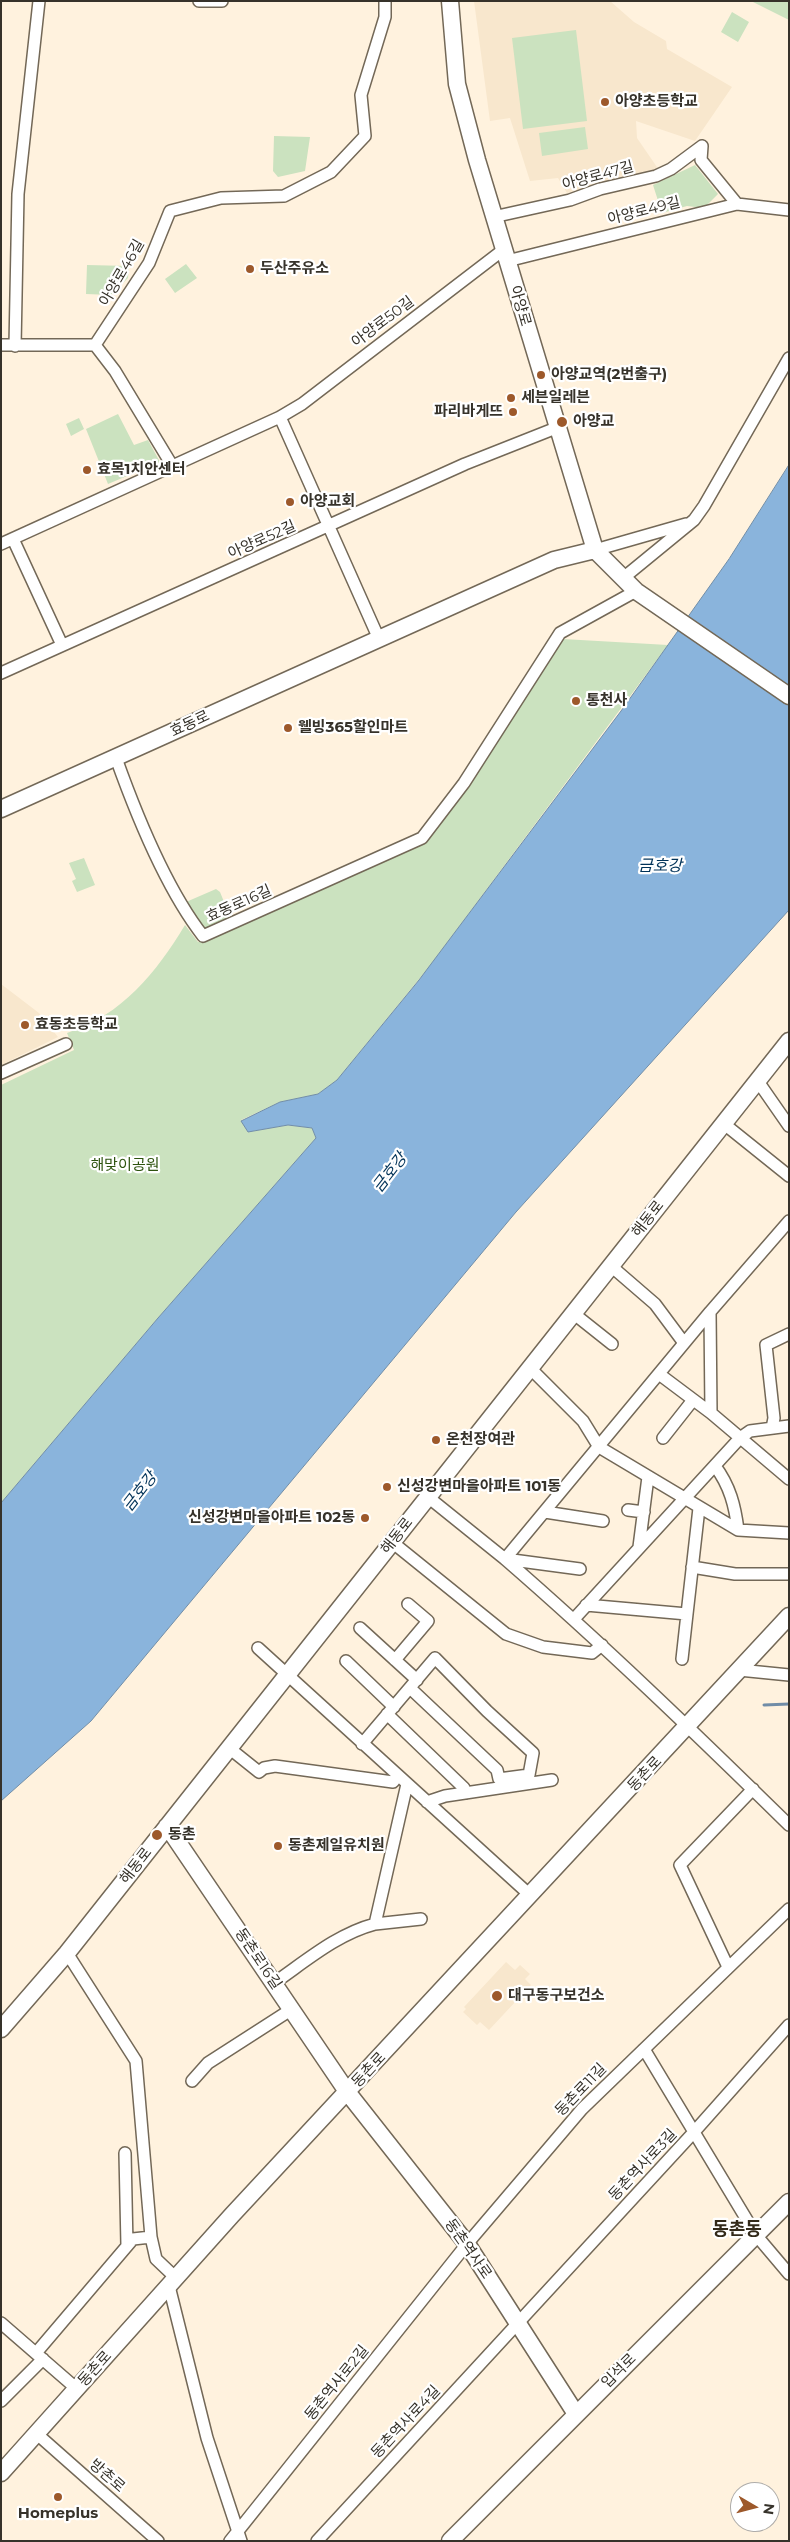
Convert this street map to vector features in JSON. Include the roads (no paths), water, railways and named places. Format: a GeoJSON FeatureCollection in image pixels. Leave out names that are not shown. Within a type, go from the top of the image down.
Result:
{"type":"FeatureCollection","features":[{"type":"Feature","properties":{"kind":"main road","name":"아양로"},"geometry":{"type":"LineString","coordinates":[[450,1],[458,84],[493,217],[556,428],[595,550],[636,591],[789,696]]}},
{"type":"Feature","properties":{"kind":"main road","name":"효동로"},"geometry":{"type":"LineString","coordinates":[[1,809],[554,560],[595,550]]}},
{"type":"Feature","properties":{"kind":"main road","name":"해동로"},"geometry":{"type":"LineString","coordinates":[[1,2030],[67,1953],[789,1040]]}},
{"type":"Feature","properties":{"kind":"main road","name":"동촌로"},"geometry":{"type":"LineString","coordinates":[[1,2473],[172,2282],[789,1616]]}},
{"type":"Feature","properties":{"kind":"main road","name":"동촌로16길"},"geometry":{"type":"LineString","coordinates":[[167,1826],[348,2092]]}},
{"type":"Feature","properties":{"kind":"main road","name":"동촌역사로"},"geometry":{"type":"LineString","coordinates":[[348,2092],[466,2244],[576,2414]]}},
{"type":"Feature","properties":{"kind":"main road","name":"입석로"},"geometry":{"type":"LineString","coordinates":[[450,2541],[789,2202]]}},
{"type":"Feature","properties":{"kind":"street"},"geometry":{"type":"LineString","coordinates":[[15,346],[18,194],[40,1]]}},
{"type":"Feature","properties":{"kind":"street"},"geometry":{"type":"LineString","coordinates":[[199,1],[222,1]]}},
{"type":"Feature","properties":{"kind":"street","name":"아양로46길"},"geometry":{"type":"LineString","coordinates":[[95,345],[149,263],[170,211],[221,198],[284,196],[331,172],[365,136],[361,95],[385,17],[385,1]]}},
{"type":"Feature","properties":{"kind":"street","name":"아양로47길"},"geometry":{"type":"LineString","coordinates":[[493,217],[570,200],[600,189],[656,176],[671,169],[702,146],[700,160],[737,204]]}},
{"type":"Feature","properties":{"kind":"street","name":"아양로49길"},"geometry":{"type":"LineString","coordinates":[[505,255],[737,204],[789,210]]}},
{"type":"Feature","properties":{"kind":"street","name":"아양로50길"},"geometry":{"type":"LineString","coordinates":[[1,544],[280,417],[302,404],[505,255]]}},
{"type":"Feature","properties":{"kind":"street"},"geometry":{"type":"LineString","coordinates":[[1,345],[95,345],[115,371],[173,467]]}},
{"type":"Feature","properties":{"kind":"street"},"geometry":{"type":"LineString","coordinates":[[622,579],[690,523],[704,506],[789,358]]}},
{"type":"Feature","properties":{"kind":"street"},"geometry":{"type":"LineString","coordinates":[[280,417],[379,638]]}},
{"type":"Feature","properties":{"kind":"street","name":"아양로52길"},"geometry":{"type":"LineString","coordinates":[[1,673],[329,527],[465,464],[556,428]]}},
{"type":"Feature","properties":{"kind":"street"},"geometry":{"type":"LineString","coordinates":[[595,550],[690,523]]}},
{"type":"Feature","properties":{"kind":"street"},"geometry":{"type":"LineString","coordinates":[[13,539],[62,645]]}},
{"type":"Feature","properties":{"kind":"street","name":"효동로16길"},"geometry":{"type":"LineString","coordinates":[[116,758],[165,873],[187,917],[202,936],[422,838],[463,785],[560,633],[636,591]]}},
{"type":"Feature","properties":{"kind":"street"},"geometry":{"type":"LineString","coordinates":[[1,1073],[66,1044]]}},
{"type":"Feature","properties":{"kind":"street"},"geometry":{"type":"LineString","coordinates":[[757,1080],[789,1126]]}},
{"type":"Feature","properties":{"kind":"street"},"geometry":{"type":"LineString","coordinates":[[723,1123],[789,1176]]}},
{"type":"Feature","properties":{"kind":"street"},"geometry":{"type":"LineString","coordinates":[[506,1559],[684,1343],[789,1221]]}},
{"type":"Feature","properties":{"kind":"street"},"geometry":{"type":"LineString","coordinates":[[611,1266],[655,1304],[684,1343]]}},
{"type":"Feature","properties":{"kind":"street"},"geometry":{"type":"LineString","coordinates":[[710,1312],[711,1414]]}},
{"type":"Feature","properties":{"kind":"street"},"geometry":{"type":"LineString","coordinates":[[573,1313],[612,1344]]}},
{"type":"Feature","properties":{"kind":"street"},"geometry":{"type":"LineString","coordinates":[[772,1428],[774,1418],[766,1344],[789,1334]]}},
{"type":"Feature","properties":{"kind":"street"},"geometry":{"type":"LineString","coordinates":[[529,1367],[582,1421],[599,1447],[684,1500],[738,1530],[789,1533]]}},
{"type":"Feature","properties":{"kind":"street"},"geometry":{"type":"LineString","coordinates":[[659,1374],[711,1414],[789,1479]]}},
{"type":"Feature","properties":{"kind":"street"},"geometry":{"type":"LineString","coordinates":[[663,1438],[693,1400]]}},
{"type":"Feature","properties":{"kind":"street"},"geometry":{"type":"LineString","coordinates":[[574,1618],[740,1438],[750,1431],[789,1426]]}},
{"type":"Feature","properties":{"kind":"street"},"geometry":{"type":"LineString","coordinates":[[715,1466],[728,1486],[735,1505],[738,1530]]}},
{"type":"Feature","properties":{"kind":"street"},"geometry":{"type":"LineString","coordinates":[[639,1548],[648,1477]]}},
{"type":"Feature","properties":{"kind":"street"},"geometry":{"type":"LineString","coordinates":[[428,1497],[506,1559],[574,1618],[789,1825]]}},
{"type":"Feature","properties":{"kind":"street"},"geometry":{"type":"LineString","coordinates":[[682,1659],[699,1508]]}},
{"type":"Feature","properties":{"kind":"street"},"geometry":{"type":"LineString","coordinates":[[628,1510],[644,1512]]}},
{"type":"Feature","properties":{"kind":"street"},"geometry":{"type":"LineString","coordinates":[[545,1512],[603,1521]]}},
{"type":"Feature","properties":{"kind":"street"},"geometry":{"type":"LineString","coordinates":[[392,1542],[506,1634],[543,1647],[572,1652],[592,1653],[602,1645]]}},
{"type":"Feature","properties":{"kind":"street"},"geometry":{"type":"LineString","coordinates":[[506,1559],[580,1569]]}},
{"type":"Feature","properties":{"kind":"street"},"geometry":{"type":"LineString","coordinates":[[692,1567],[735,1574],[788,1574]]}},
{"type":"Feature","properties":{"kind":"street"},"geometry":{"type":"LineString","coordinates":[[395,1660],[428,1621],[408,1604]]}},
{"type":"Feature","properties":{"kind":"street"},"geometry":{"type":"LineString","coordinates":[[586,1605],[687,1614]]}},
{"type":"Feature","properties":{"kind":"street"},"geometry":{"type":"LineString","coordinates":[[360,1628],[395,1660],[414,1684],[497,1770],[499,1779],[529,1774],[533,1753],[487,1712],[435,1658],[414,1684],[362,1744]]}},
{"type":"Feature","properties":{"kind":"street"},"geometry":{"type":"LineString","coordinates":[[258,1648],[286,1676],[531,1896]]}},
{"type":"Feature","properties":{"kind":"street"},"geometry":{"type":"LineString","coordinates":[[346,1660],[390,1711],[464,1788],[466,1793]]}},
{"type":"Feature","properties":{"kind":"street"},"geometry":{"type":"LineString","coordinates":[[740,1670],[789,1675]]}},
{"type":"Feature","properties":{"kind":"street"},"geometry":{"type":"LineString","coordinates":[[229,1748],[260,1772],[264,1768],[275,1766],[393,1782],[398,1776]]}},
{"type":"Feature","properties":{"kind":"street"},"geometry":{"type":"LineString","coordinates":[[427,1802],[446,1796],[552,1780]]}},
{"type":"Feature","properties":{"kind":"street"},"geometry":{"type":"LineString","coordinates":[[375,1924],[407,1784]]}},
{"type":"Feature","properties":{"kind":"street"},"geometry":{"type":"LineString","coordinates":[[728,1967],[680,1865],[753,1790]]}},
{"type":"Feature","properties":{"kind":"street","name":"동촌로11길"},"geometry":{"type":"LineString","coordinates":[[466,2244],[582,2109],[789,1909]]}},
{"type":"Feature","properties":{"kind":"street"},"geometry":{"type":"LineString","coordinates":[[274,1983],[340,1937],[358,1929],[375,1924],[421,1919]]}},
{"type":"Feature","properties":{"kind":"street"},"geometry":{"type":"LineString","coordinates":[[67,1953],[136,2061],[151,2237],[156,2259],[172,2282],[208,2438],[240,2536]]}},
{"type":"Feature","properties":{"kind":"street"},"geometry":{"type":"LineString","coordinates":[[192,2081],[212,2060],[292,2009]]}},
{"type":"Feature","properties":{"kind":"street","name":"동촌역사로3길"},"geometry":{"type":"LineString","coordinates":[[517,2323],[694,2132],[789,2026]]}},
{"type":"Feature","properties":{"kind":"street"},"geometry":{"type":"LineString","coordinates":[[644,2049],[756,2234],[789,2274]]}},
{"type":"Feature","properties":{"kind":"street"},"geometry":{"type":"LineString","coordinates":[[125,2153],[128,2246]]}},
{"type":"Feature","properties":{"kind":"street"},"geometry":{"type":"LineString","coordinates":[[126,2193],[147,2192]]}},
{"type":"Feature","properties":{"kind":"street"},"geometry":{"type":"LineString","coordinates":[[1,2401],[133,2239],[151,2237]]}},
{"type":"Feature","properties":{"kind":"street","name":"동촌역사로2길"},"geometry":{"type":"LineString","coordinates":[[230,2541],[240,2536],[466,2244]]}},
{"type":"Feature","properties":{"kind":"street"},"geometry":{"type":"LineString","coordinates":[[1,2323],[76,2389]]}},
{"type":"Feature","properties":{"kind":"street","name":"동촌역사로4길"},"geometry":{"type":"LineString","coordinates":[[316,2541],[517,2323]]}},
{"type":"Feature","properties":{"kind":"street","name":"방촌로"},"geometry":{"type":"LineString","coordinates":[[36,2434],[158,2541]]}},
{"type":"Feature","properties":{"kind":"water","name":"금호강"},"geometry":{"type":"Polygon","coordinates":[[[789,465],[789,910],[516,1212],[91,1721],[1,1801],[1,1503],[158,1318],[316,1138],[312,1128],[288,1125],[248,1132],[241,1121],[280,1102],[318,1094],[337,1080],[419,980],[621,711],[729,559],[789,465]]]}},
{"type":"Feature","properties":{"kind":"waterway"},"geometry":{"type":"LineString","coordinates":[[764,1705],[789,1704]]}},
{"type":"Feature","properties":{"kind":"place","name":"아양초등학교"},"geometry":{"type":"Point","coordinates":[605,102]}},
{"type":"Feature","properties":{"kind":"place","name":"두산주유소"},"geometry":{"type":"Point","coordinates":[250,269]}},
{"type":"Feature","properties":{"kind":"place","name":"아양교역(2번출구)"},"geometry":{"type":"Point","coordinates":[541,375]}},
{"type":"Feature","properties":{"kind":"place","name":"세븐일레븐"},"geometry":{"type":"Point","coordinates":[511,398]}},
{"type":"Feature","properties":{"kind":"place","name":"파리바게뜨"},"geometry":{"type":"Point","coordinates":[513,412]}},
{"type":"Feature","properties":{"kind":"place","name":"아양교"},"geometry":{"type":"Point","coordinates":[562,422]}},
{"type":"Feature","properties":{"kind":"place","name":"효목1치안센터"},"geometry":{"type":"Point","coordinates":[87,470]}},
{"type":"Feature","properties":{"kind":"place","name":"아양교회"},"geometry":{"type":"Point","coordinates":[290,502]}},
{"type":"Feature","properties":{"kind":"place","name":"통천사"},"geometry":{"type":"Point","coordinates":[576,701]}},
{"type":"Feature","properties":{"kind":"place","name":"웰빙365할인마트"},"geometry":{"type":"Point","coordinates":[288,728]}},
{"type":"Feature","properties":{"kind":"place","name":"효동초등학교"},"geometry":{"type":"Point","coordinates":[25,1025]}},
{"type":"Feature","properties":{"kind":"place","name":"온천장여관"},"geometry":{"type":"Point","coordinates":[436,1440]}},
{"type":"Feature","properties":{"kind":"place","name":"신성강변마을아파트 101동"},"geometry":{"type":"Point","coordinates":[387,1487]}},
{"type":"Feature","properties":{"kind":"place","name":"신성강변마을아파트 102동"},"geometry":{"type":"Point","coordinates":[365,1518]}},
{"type":"Feature","properties":{"kind":"place","name":"동촌"},"geometry":{"type":"Point","coordinates":[157,1835]}},
{"type":"Feature","properties":{"kind":"place","name":"동촌제일유치원"},"geometry":{"type":"Point","coordinates":[278,1846]}},
{"type":"Feature","properties":{"kind":"place","name":"대구동구보건소"},"geometry":{"type":"Point","coordinates":[497,1996]}},
{"type":"Feature","properties":{"kind":"place","name":"Homeplus"},"geometry":{"type":"Point","coordinates":[58,2497]}},
{"type":"Feature","properties":{"kind":"district","name":"동촌동"},"geometry":{"type":"Point","coordinates":[737,2230]}},
{"type":"Feature","properties":{"kind":"park label","name":"해맞이공원"},"geometry":{"type":"Point","coordinates":[125,1166]}}]}
